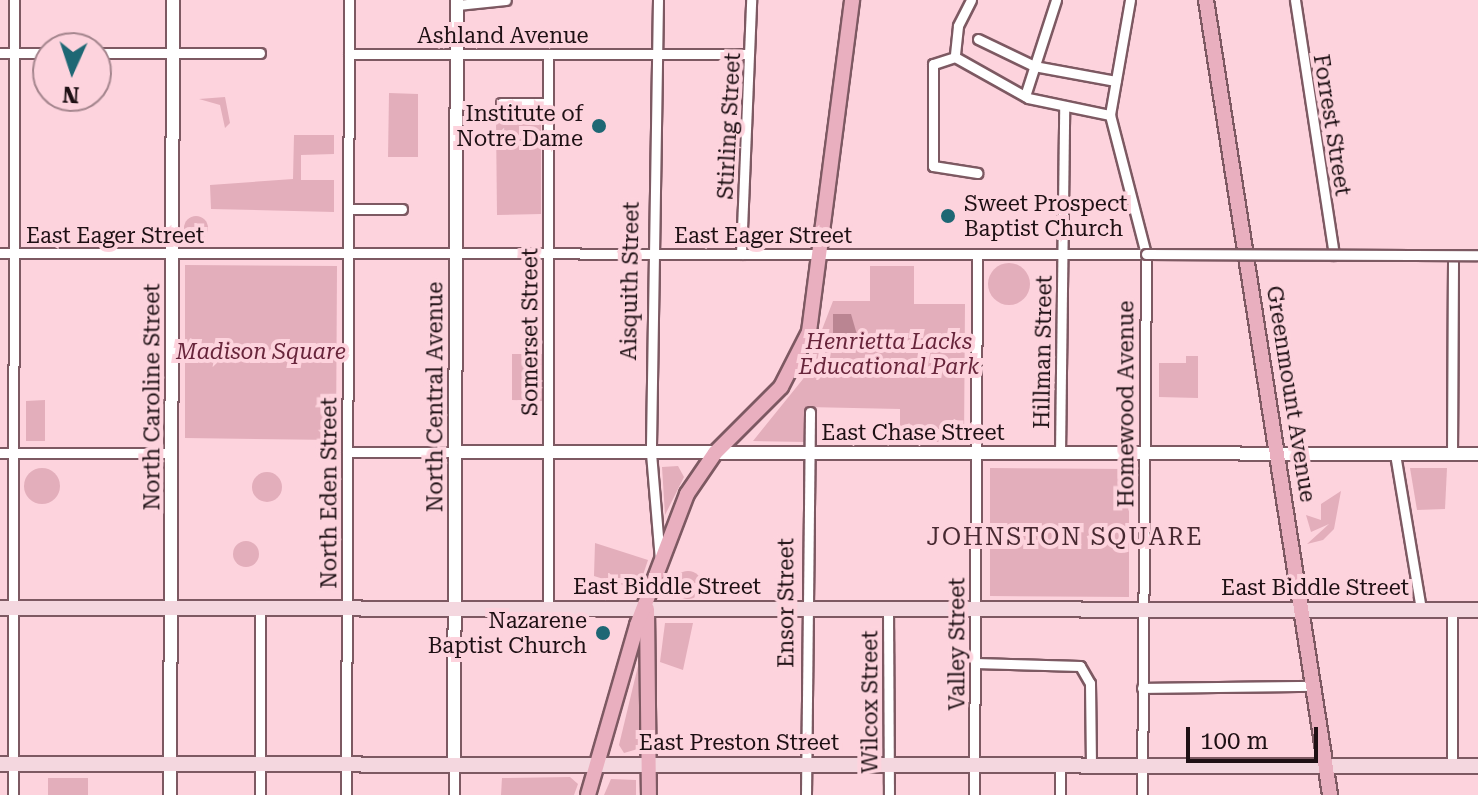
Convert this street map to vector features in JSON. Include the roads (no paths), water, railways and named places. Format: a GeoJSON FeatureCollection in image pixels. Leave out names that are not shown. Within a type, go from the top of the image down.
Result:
{"type":"FeatureCollection","features":[{"type":"Feature","properties":{"kind":"main road"},"geometry":{"type":"LineString","coordinates":[[588,795],[600,765],[637,625],[647,609],[687,494],[715,453],[764,406],[801,355],[821,254],[852,0]]}},
{"type":"Feature","properties":{"kind":"main road","name":"Greenmount Avenue"},"geometry":{"type":"LineString","coordinates":[[1206,0],[1330,795]]}},
{"type":"Feature","properties":{"kind":"main road","name":"East Biddle Street"},"geometry":{"type":"LineString","coordinates":[[6,608],[1478,610]]}},
{"type":"Feature","properties":{"kind":"main road"},"geometry":{"type":"LineString","coordinates":[[647,609],[649,795]]}},
{"type":"Feature","properties":{"kind":"main road","name":"East Preston Street"},"geometry":{"type":"LineString","coordinates":[[6,764],[1478,766]]}},
{"type":"Feature","properties":{"kind":"street"},"geometry":{"type":"LineString","coordinates":[[13,795],[6,764],[6,608],[14,453],[14,0]]}},
{"type":"Feature","properties":{"kind":"street","name":"North Caroline Street"},"geometry":{"type":"LineString","coordinates":[[170,795],[173,0]]}},
{"type":"Feature","properties":{"kind":"street","name":"North Eden Street"},"geometry":{"type":"LineString","coordinates":[[346,795],[349,0]]}},
{"type":"Feature","properties":{"kind":"street"},"geometry":{"type":"LineString","coordinates":[[457,3],[506,0]]}},
{"type":"Feature","properties":{"kind":"street","name":"Aisquith Street"},"geometry":{"type":"LineString","coordinates":[[658,0],[651,453],[661,562]]}},
{"type":"Feature","properties":{"kind":"street","name":"Stirling Street"},"geometry":{"type":"LineString","coordinates":[[741,254],[751,0]]}},
{"type":"Feature","properties":{"kind":"street"},"geometry":{"type":"LineString","coordinates":[[955,57],[958,26],[971,0]]}},
{"type":"Feature","properties":{"kind":"street"},"geometry":{"type":"LineString","coordinates":[[1025,96],[1056,0]]}},
{"type":"Feature","properties":{"kind":"street"},"geometry":{"type":"LineString","coordinates":[[977,173],[933,166],[933,64],[955,57],[1025,96],[1110,115],[1130,0]]}},
{"type":"Feature","properties":{"kind":"street","name":"Forrest Street"},"geometry":{"type":"LineString","coordinates":[[1295,0],[1334,255]]}},
{"type":"Feature","properties":{"kind":"street","name":"North Central Avenue"},"geometry":{"type":"LineString","coordinates":[[454,795],[457,3]]}},
{"type":"Feature","properties":{"kind":"street"},"geometry":{"type":"LineString","coordinates":[[978,39],[1034,66],[1116,81]]}},
{"type":"Feature","properties":{"kind":"street"},"geometry":{"type":"LineString","coordinates":[[0,53],[32,53]]}},
{"type":"Feature","properties":{"kind":"street"},"geometry":{"type":"LineString","coordinates":[[112,53],[260,53]]}},
{"type":"Feature","properties":{"kind":"street","name":"Ashland Avenue"},"geometry":{"type":"LineString","coordinates":[[349,54],[747,54]]}},
{"type":"Feature","properties":{"kind":"street","name":"Somerset Street"},"geometry":{"type":"LineString","coordinates":[[548,54],[548,609]]}},
{"type":"Feature","properties":{"kind":"street"},"geometry":{"type":"LineString","coordinates":[[501,103],[548,103]]}},
{"type":"Feature","properties":{"kind":"street","name":"Hillman Street"},"geometry":{"type":"LineString","coordinates":[[1060,454],[1064,106]]}},
{"type":"Feature","properties":{"kind":"street","name":"Homewood Avenue"},"geometry":{"type":"LineString","coordinates":[[1110,115],[1146,254],[1142,795]]}},
{"type":"Feature","properties":{"kind":"street"},"geometry":{"type":"LineString","coordinates":[[348,209],[402,209]]}},
{"type":"Feature","properties":{"kind":"street","name":"East Eager Street"},"geometry":{"type":"LineString","coordinates":[[0,253],[1478,255]]}},
{"type":"Feature","properties":{"kind":"street","name":"Valley Street"},"geometry":{"type":"LineString","coordinates":[[974,795],[977,254]]}},
{"type":"Feature","properties":{"kind":"street"},"geometry":{"type":"LineString","coordinates":[[1452,454],[1453,255]]}},
{"type":"Feature","properties":{"kind":"street","name":"Ensor Street"},"geometry":{"type":"LineString","coordinates":[[806,795],[810,412]]}},
{"type":"Feature","properties":{"kind":"street","name":"East Chase Street"},"geometry":{"type":"LineString","coordinates":[[347,452],[1478,454]]}},
{"type":"Feature","properties":{"kind":"street"},"geometry":{"type":"LineString","coordinates":[[0,453],[172,453]]}},
{"type":"Feature","properties":{"kind":"street"},"geometry":{"type":"LineString","coordinates":[[1395,454],[1421,610]]}},
{"type":"Feature","properties":{"kind":"street"},"geometry":{"type":"LineString","coordinates":[[260,609],[260,795]]}},
{"type":"Feature","properties":{"kind":"street","name":"Wilcox Street"},"geometry":{"type":"LineString","coordinates":[[888,610],[889,795]]}},
{"type":"Feature","properties":{"kind":"street"},"geometry":{"type":"LineString","coordinates":[[1452,610],[1452,766]]}},
{"type":"Feature","properties":{"kind":"street"},"geometry":{"type":"LineString","coordinates":[[975,663],[1080,666],[1090,683],[1091,765]]}},
{"type":"Feature","properties":{"kind":"street"},"geometry":{"type":"LineString","coordinates":[[1142,688],[1314,686]]}},
{"type":"Feature","properties":{"kind":"street"},"geometry":{"type":"LineString","coordinates":[[1060,765],[1060,795]]}},
{"type":"Feature","properties":{"kind":"place","name":"Institute of Notre Dame"},"geometry":{"type":"Point","coordinates":[599,126]}},
{"type":"Feature","properties":{"kind":"place","name":"Sweet Prospect Baptist Church"},"geometry":{"type":"Point","coordinates":[948,216]}},
{"type":"Feature","properties":{"kind":"place","name":"Nazarene Baptist Church"},"geometry":{"type":"Point","coordinates":[603,633]}},
{"type":"Feature","properties":{"kind":"district","name":"JOHNSTON SQUARE"},"geometry":{"type":"Point","coordinates":[1065,538]}},
{"type":"Feature","properties":{"kind":"park label","name":"Madison Square"},"geometry":{"type":"Point","coordinates":[261,352]}},
{"type":"Feature","properties":{"kind":"park label","name":"Henrietta Lacks Educational Park"},"geometry":{"type":"Point","coordinates":[889,354]}}]}
